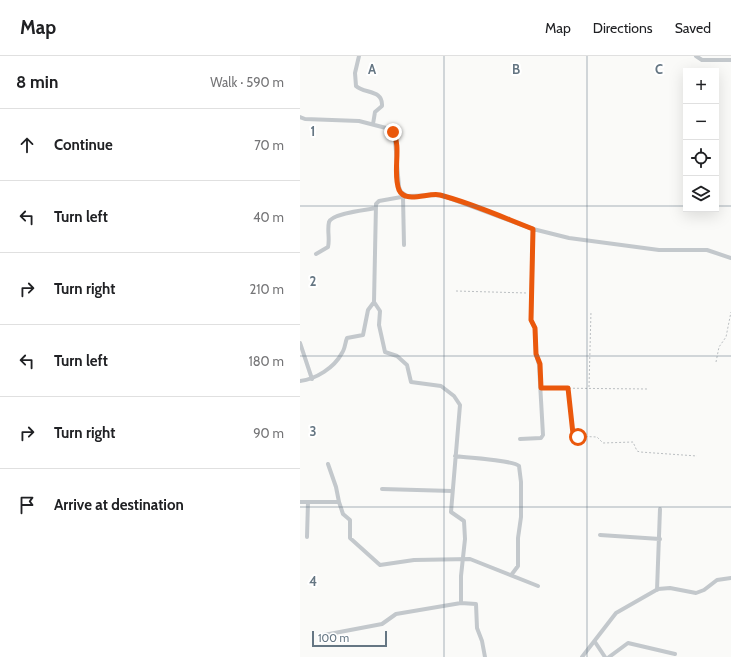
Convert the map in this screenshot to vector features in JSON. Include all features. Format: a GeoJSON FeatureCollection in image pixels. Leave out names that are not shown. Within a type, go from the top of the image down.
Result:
{"type":"FeatureCollection","features":[{"type":"Feature","properties":{"kind":"street"},"geometry":{"type":"LineString","coordinates":[[359,56],[355,73],[356,86],[359,89],[376,94],[382,100],[382,106],[374,114],[373,124]]}},
{"type":"Feature","properties":{"kind":"street"},"geometry":{"type":"LineString","coordinates":[[696,56],[702,60],[731,60]]}},
{"type":"Feature","properties":{"kind":"street"},"geometry":{"type":"LineString","coordinates":[[300,117],[305,119],[352,120],[388,127],[395,135],[399,187],[405,196],[404,245]]}},
{"type":"Feature","properties":{"kind":"street"},"geometry":{"type":"LineString","coordinates":[[461,603],[460,576],[463,559],[465,526],[463,520],[451,512],[455,456],[461,410],[459,402],[441,386],[411,382],[407,365],[397,356],[386,352],[379,325],[380,311],[374,302],[376,204],[379,201],[405,196],[441,195],[533,229],[586,242],[658,250],[707,250],[731,258]]}},
{"type":"Feature","properties":{"kind":"street"},"geometry":{"type":"LineString","coordinates":[[316,254],[328,247],[329,222],[332,218],[338,215],[376,208]]}},
{"type":"Feature","properties":{"kind":"street"},"geometry":{"type":"LineString","coordinates":[[520,439],[543,437],[540,364],[536,354],[535,328],[531,320],[533,229]]}},
{"type":"Feature","properties":{"kind":"street"},"geometry":{"type":"LineString","coordinates":[[300,381],[312,379],[325,371],[341,355],[347,338],[363,335],[368,310],[374,302]]}},
{"type":"Feature","properties":{"kind":"street"},"geometry":{"type":"LineString","coordinates":[[300,343],[312,379]]}},
{"type":"Feature","properties":{"kind":"street"},"geometry":{"type":"LineString","coordinates":[[455,456],[477,460],[511,462],[519,466],[521,482],[521,517],[518,538],[518,566],[512,574]]}},
{"type":"Feature","properties":{"kind":"street"},"geometry":{"type":"LineString","coordinates":[[328,464],[336,487],[338,502],[343,514],[350,520],[350,538],[380,565],[400,561],[463,559],[478,561],[538,586]]}},
{"type":"Feature","properties":{"kind":"street"},"geometry":{"type":"LineString","coordinates":[[382,489],[452,492]]}},
{"type":"Feature","properties":{"kind":"street"},"geometry":{"type":"LineString","coordinates":[[300,502],[338,502]]}},
{"type":"Feature","properties":{"kind":"street"},"geometry":{"type":"LineString","coordinates":[[307,536],[308,502]]}},
{"type":"Feature","properties":{"kind":"street"},"geometry":{"type":"LineString","coordinates":[[657,590],[656,572],[660,539],[660,509]]}},
{"type":"Feature","properties":{"kind":"street"},"geometry":{"type":"LineString","coordinates":[[600,535],[660,539]]}},
{"type":"Feature","properties":{"kind":"street"},"geometry":{"type":"LineString","coordinates":[[582,657],[616,613],[657,590],[670,588],[696,593],[704,590],[717,580],[731,578]]}},
{"type":"Feature","properties":{"kind":"street"},"geometry":{"type":"LineString","coordinates":[[324,635],[382,624],[396,614],[461,603],[476,604],[476,626],[482,641],[485,657]]}},
{"type":"Feature","properties":{"kind":"street"},"geometry":{"type":"LineString","coordinates":[[595,642],[605,657]]}},
{"type":"Feature","properties":{"kind":"street"},"geometry":{"type":"LineString","coordinates":[[609,657],[628,643],[675,654]]}},
{"type":"Feature","properties":{"kind":"path"},"geometry":{"type":"LineString","coordinates":[[456,291],[531,293]]}},
{"type":"Feature","properties":{"kind":"path"},"geometry":{"type":"LineString","coordinates":[[589,388],[591,311]]}},
{"type":"Feature","properties":{"kind":"path"},"geometry":{"type":"LineString","coordinates":[[716,362],[719,347],[726,337],[731,312]]}},
{"type":"Feature","properties":{"kind":"path"},"geometry":{"type":"LineString","coordinates":[[541,388],[648,389]]}},
{"type":"Feature","properties":{"kind":"path"},"geometry":{"type":"LineString","coordinates":[[568,388],[574,436],[597,437],[603,443],[633,442],[637,451],[640,452],[697,456]]}},
{"type":"Feature","properties":{"kind":"route"},"geometry":{"type":"LineString","coordinates":[[393,132],[396,140],[399,190],[401,192],[410,197],[437,194],[441,195],[533,229],[531,323],[535,328],[536,354],[540,364],[541,388],[568,388],[573,434],[574,436],[578,437]]}}]}
